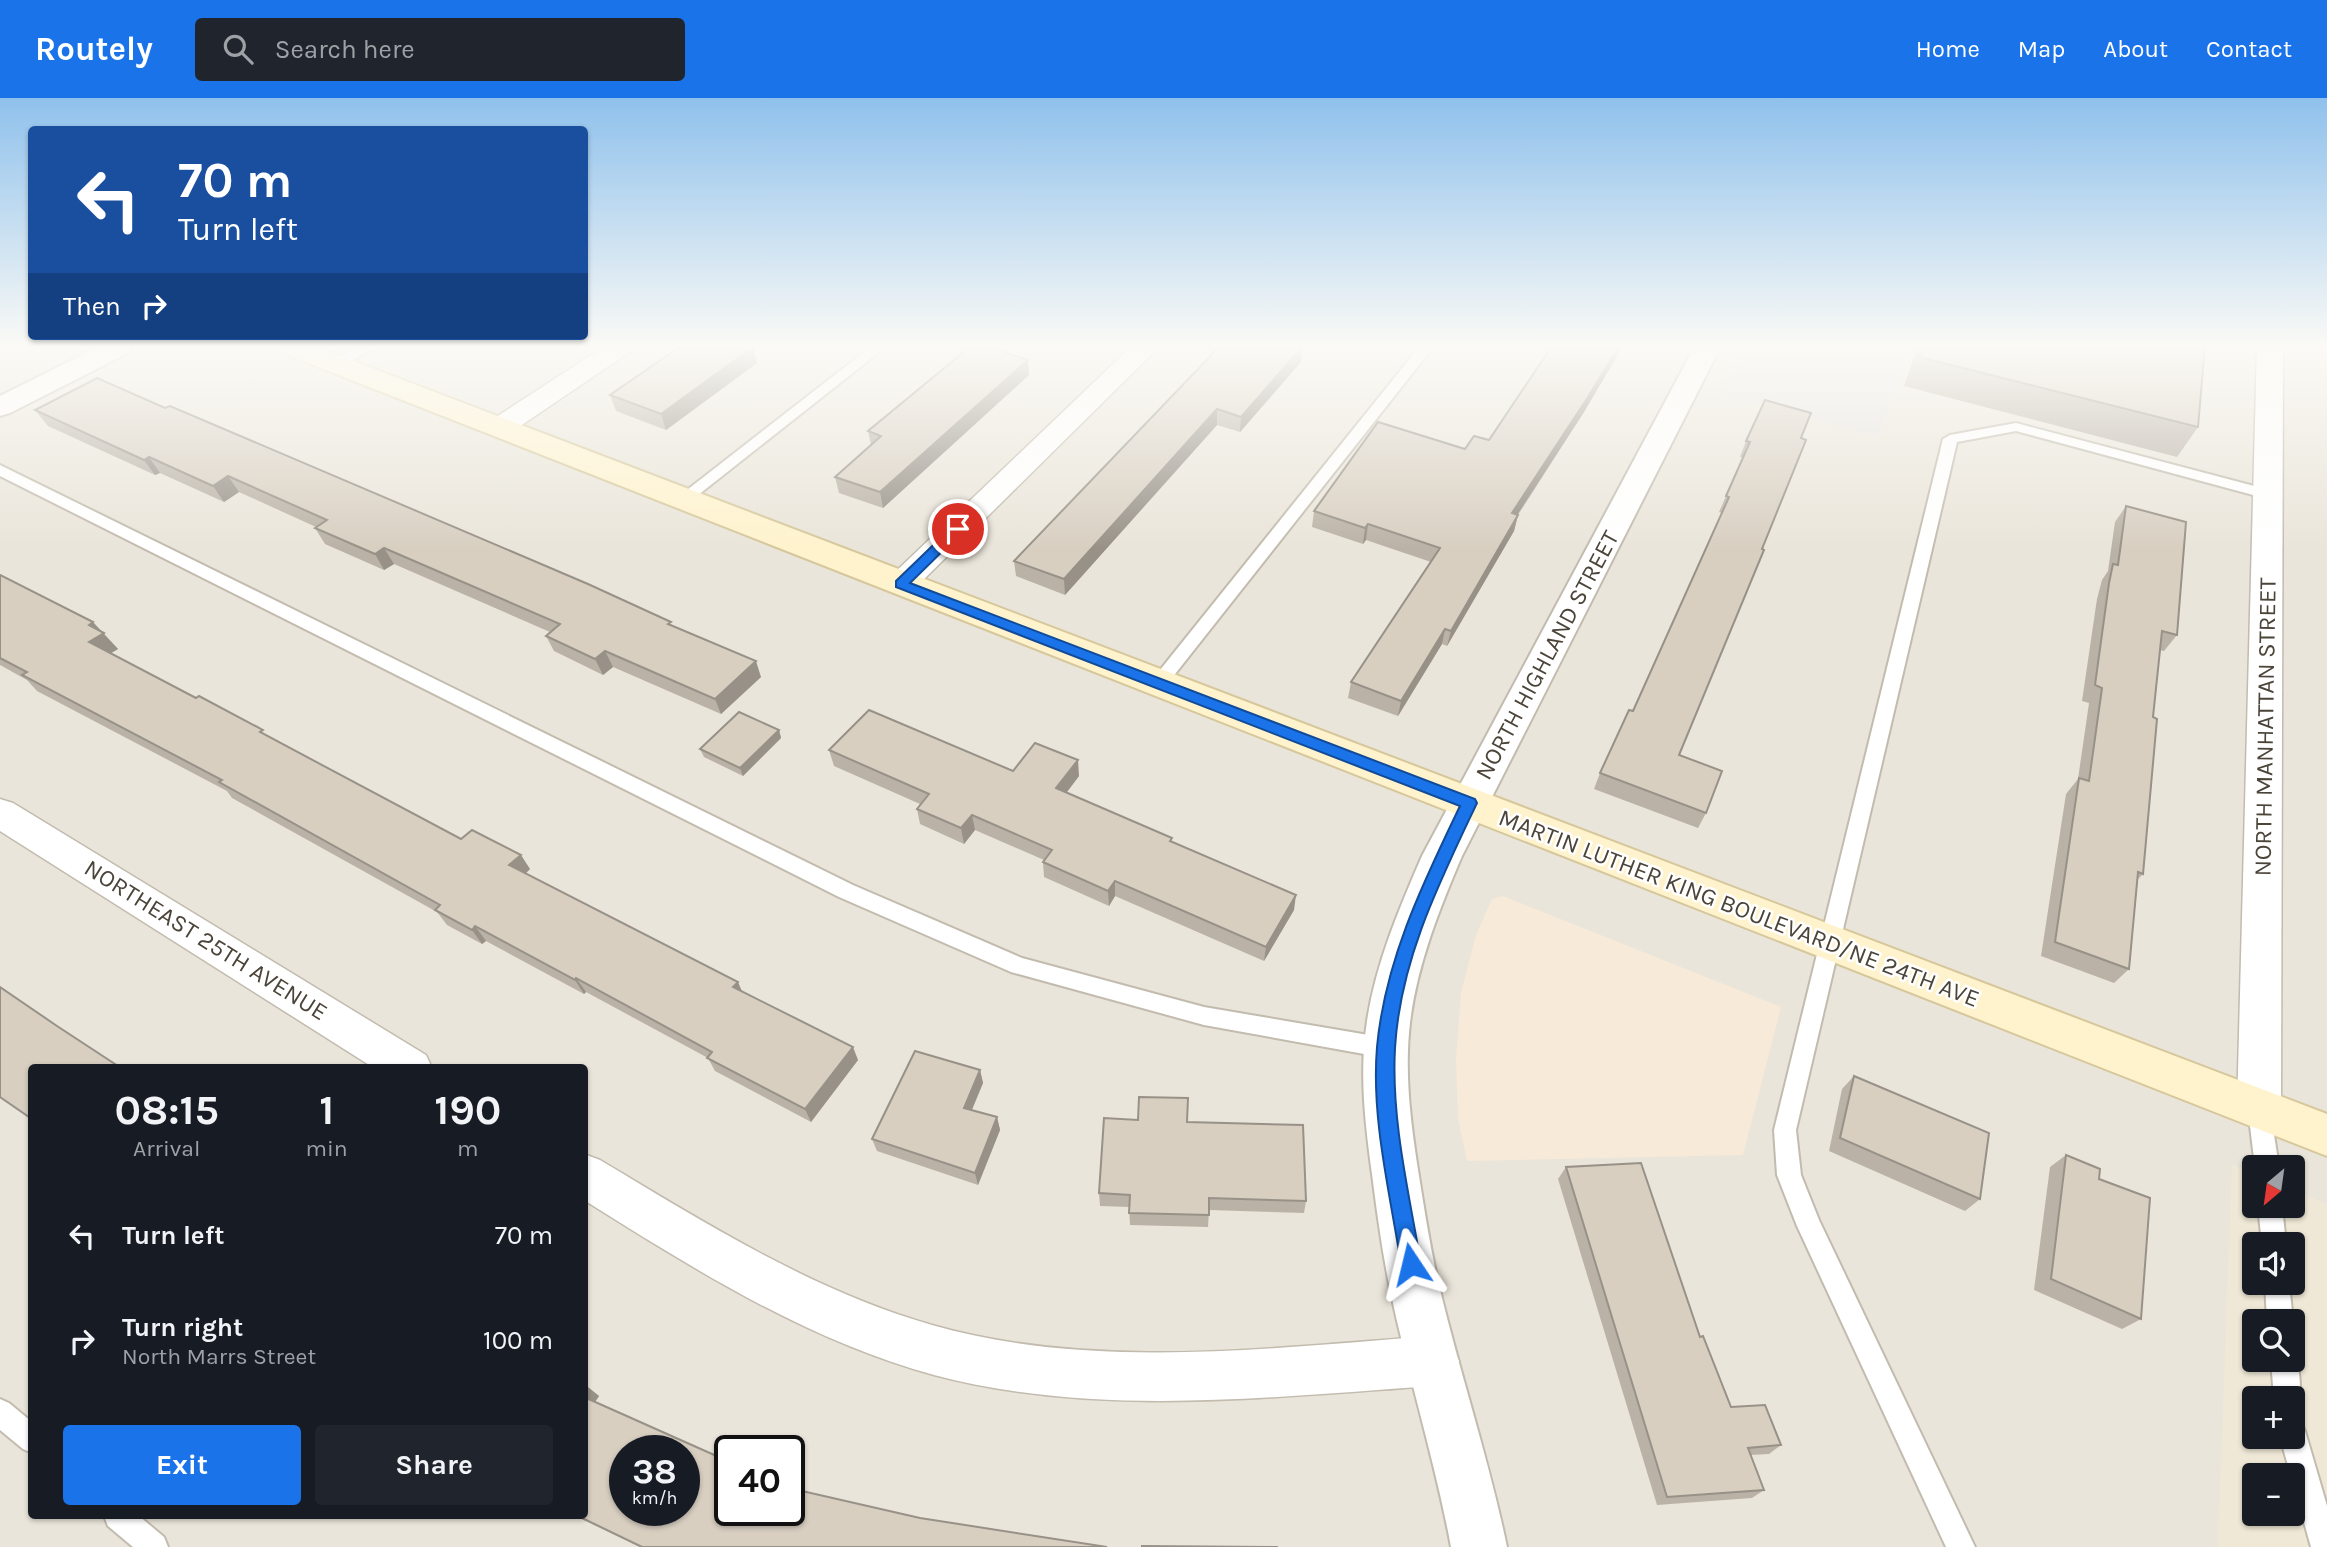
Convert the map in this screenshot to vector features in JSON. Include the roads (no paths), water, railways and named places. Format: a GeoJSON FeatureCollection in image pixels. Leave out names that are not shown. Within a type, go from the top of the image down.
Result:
{"type":"FeatureCollection","features":[{"type":"Feature","properties":{"kind":"main road","name":"MARTIN LUTHER KING BOULEVARD/NE 24TH AVE"},"geometry":{"type":"LineString","coordinates":[[465,414],[2327,1135]]}},
{"type":"Feature","properties":{"kind":"street"},"geometry":{"type":"LineString","coordinates":[[500,427],[520,414]]}},
{"type":"Feature","properties":{"kind":"street"},"geometry":{"type":"LineString","coordinates":[[901,584],[1077,414]]}},
{"type":"Feature","properties":{"kind":"street","name":"NORTH HIGHLAND STREET"},"geometry":{"type":"LineString","coordinates":[[1479,1547],[1470,1492],[1415,1288],[1398,1192],[1387,1114],[1386,1048],[1394,990],[1421,904],[1469,803],[1673,414]]}},
{"type":"Feature","properties":{"kind":"street","name":"NORTH MANHATTAN STREET"},"geometry":{"type":"LineString","coordinates":[[2259,1109],[2269,414]]}},
{"type":"Feature","properties":{"kind":"street","name":"NORTHEAST 25TH AVENUE"},"geometry":{"type":"LineString","coordinates":[[0,813],[405,1064]]}},
{"type":"Feature","properties":{"kind":"street"},"geometry":{"type":"LineString","coordinates":[[588,1177],[705,1250],[793,1294],[890,1336],[983,1362],[1077,1374],[1203,1376],[1434,1361]]}},
{"type":"Feature","properties":{"kind":"lane"},"geometry":{"type":"LineString","coordinates":[[683,500],[793,414]]}},
{"type":"Feature","properties":{"kind":"lane"},"geometry":{"type":"LineString","coordinates":[[1158,684],[1373,414]]}},
{"type":"Feature","properties":{"kind":"lane"},"geometry":{"type":"LineString","coordinates":[[1961,1547],[1809,1226],[1789,1175],[1785,1130],[1832,944],[1950,439],[2016,427],[2268,494]]}},
{"type":"Feature","properties":{"kind":"lane"},"geometry":{"type":"LineString","coordinates":[[0,470],[846,891],[1018,966],[1204,1016],[1386,1048]]}},
{"type":"Feature","properties":{"kind":"lane"},"geometry":{"type":"LineString","coordinates":[[2259,1109],[2265,1155]]}},
{"type":"Feature","properties":{"kind":"lane"},"geometry":{"type":"LineString","coordinates":[[0,1412],[28,1436]]}},
{"type":"Feature","properties":{"kind":"lane"},"geometry":{"type":"LineString","coordinates":[[2297,1449],[2325,1547]]}},
{"type":"Feature","properties":{"kind":"lane"},"geometry":{"type":"LineString","coordinates":[[121,1519],[153,1547]]}}]}
